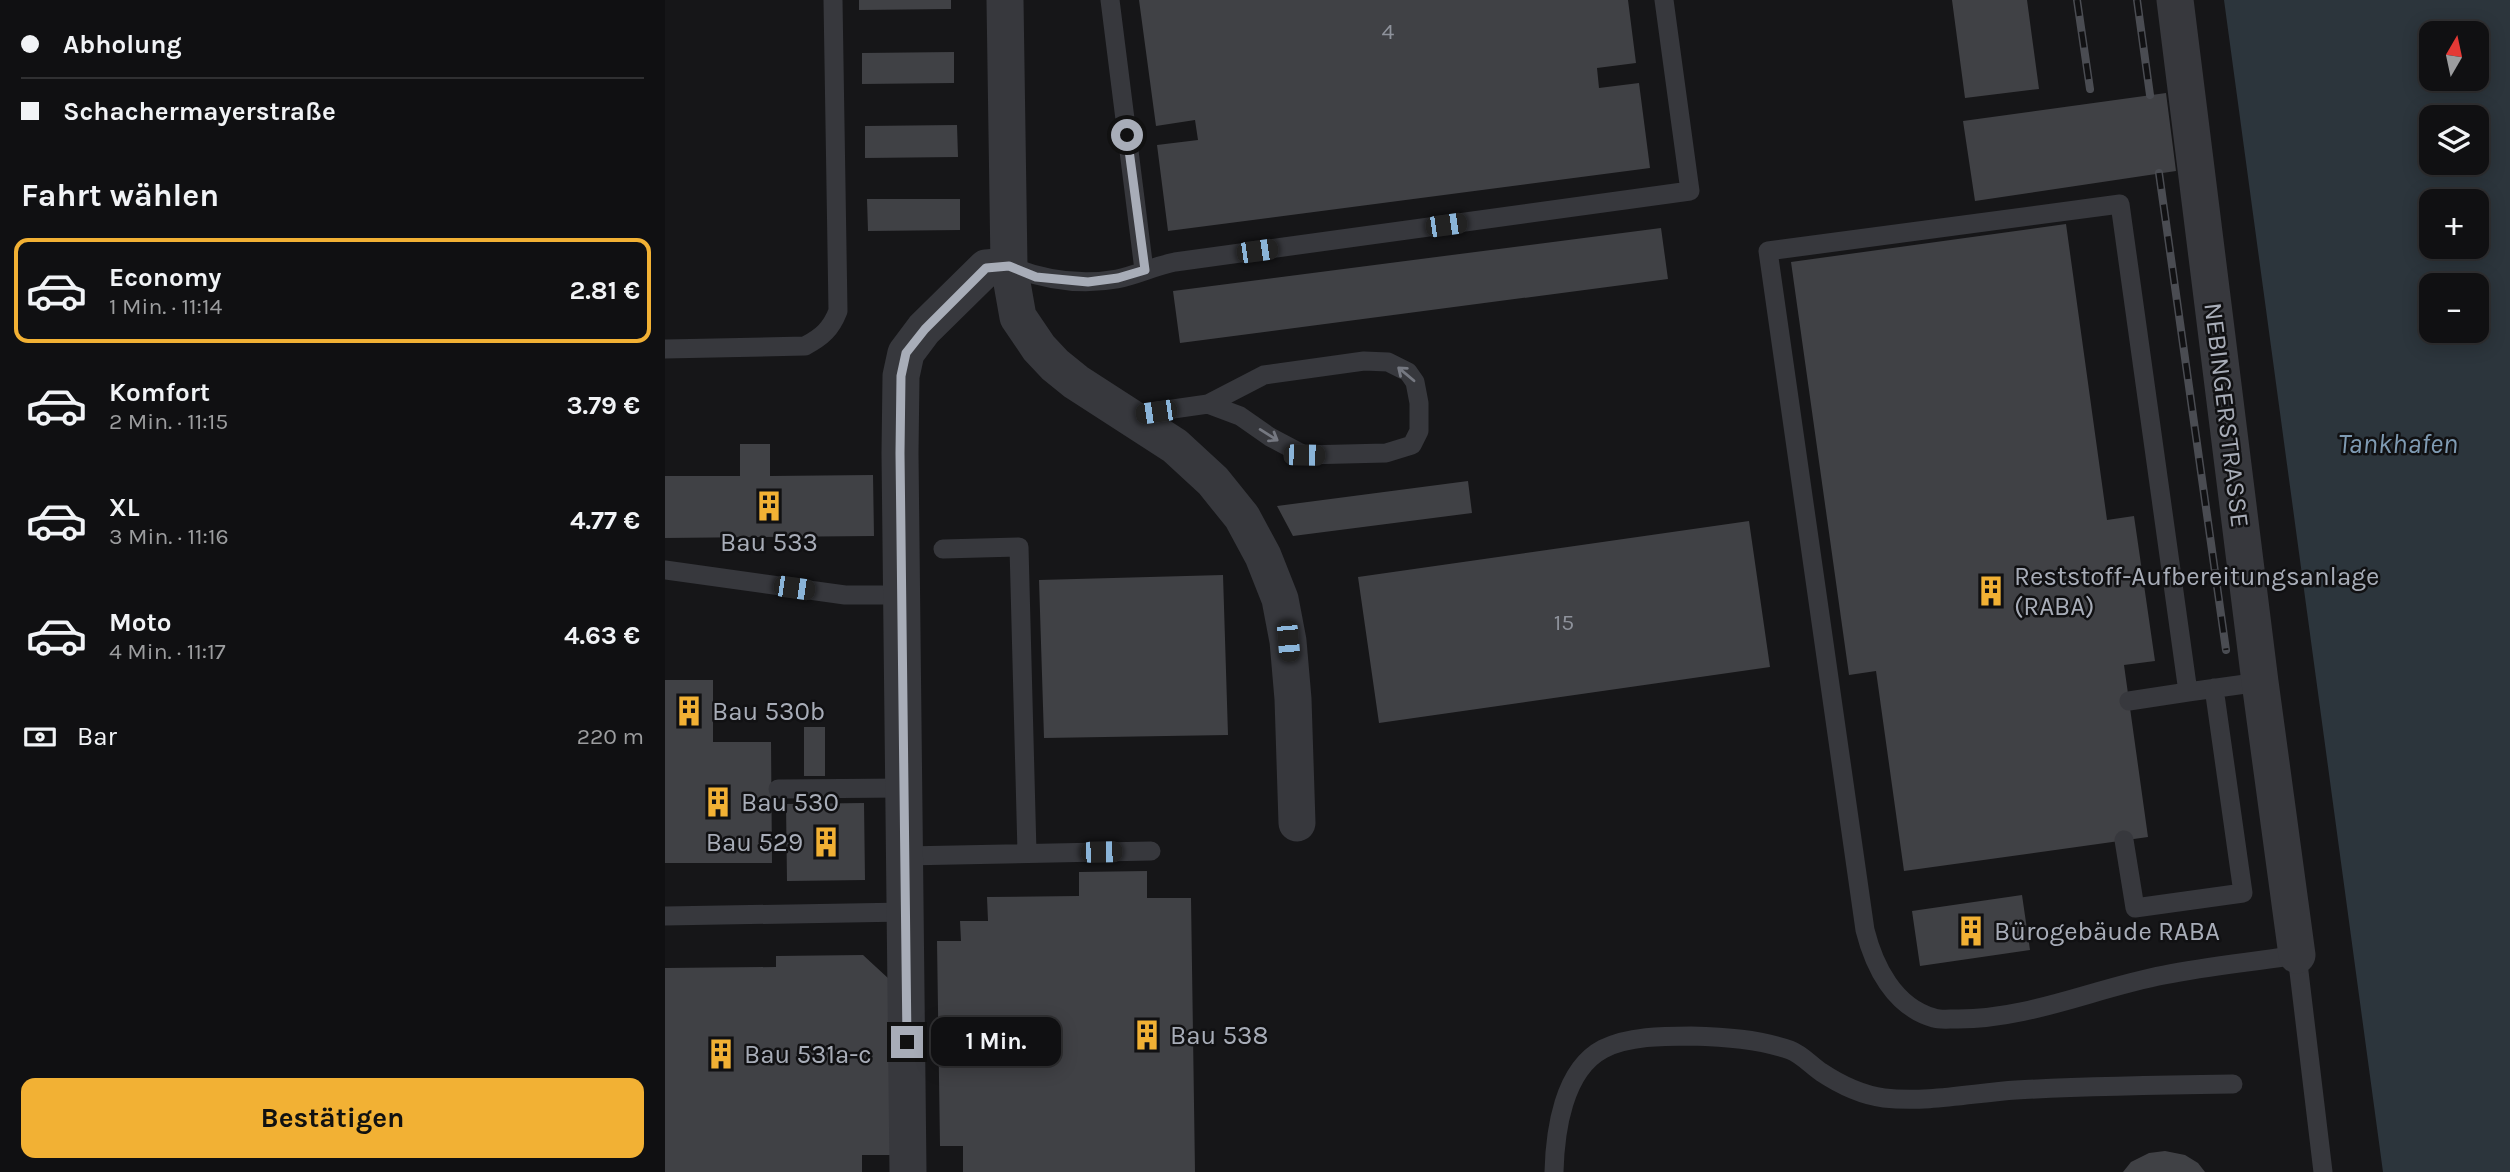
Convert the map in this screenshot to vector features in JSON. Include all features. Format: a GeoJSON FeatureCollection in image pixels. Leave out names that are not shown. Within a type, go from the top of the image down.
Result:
{"type":"FeatureCollection","features":[{"type":"Feature","properties":{"kind":"street"},"geometry":{"type":"LineString","coordinates":[[1005,0],[1009,266],[1018,317],[1039,348],[1055,365],[1076,382],[1175,446],[1213,481],[1243,517],[1263,556],[1280,599],[1288,641],[1293,699],[1297,824]]}},
{"type":"Feature","properties":{"kind":"street","name":"NEBINGERSTRASSE"},"geometry":{"type":"LineString","coordinates":[[2175,0],[2260,682],[2297,955]]}},
{"type":"Feature","properties":{"kind":"street"},"geometry":{"type":"LineString","coordinates":[[908,1172],[900,453],[902,363],[911,344],[965,286],[986,268],[1009,266]]}},
{"type":"Feature","properties":{"kind":"lane"},"geometry":{"type":"LineString","coordinates":[[665,349],[805,346],[820,338],[832,326],[838,311],[833,0]]}},
{"type":"Feature","properties":{"kind":"lane"},"geometry":{"type":"LineString","coordinates":[[1110,0],[1145,270]]}},
{"type":"Feature","properties":{"kind":"lane"},"geometry":{"type":"LineString","coordinates":[[1009,266],[1036,277],[1076,282],[1118,278],[1175,262],[1690,191],[1664,0]]}},
{"type":"Feature","properties":{"kind":"lane"},"geometry":{"type":"LineString","coordinates":[[2188,692],[2120,204],[1768,251],[1865,930],[1872,959],[1890,987],[1915,1009],[1935,1019],[1973,1019],[2021,1012],[2164,975],[2297,955],[2323,1172]]}},
{"type":"Feature","properties":{"kind":"lane"},"geometry":{"type":"LineString","coordinates":[[1129,415],[1208,404],[1263,375],[1364,361],[1388,362],[1408,372],[1415,382],[1419,403],[1419,431],[1412,446],[1386,453],[1304,455],[1271,438],[1240,416],[1208,404]]}},
{"type":"Feature","properties":{"kind":"lane"},"geometry":{"type":"LineString","coordinates":[[943,549],[1019,547],[1027,853]]}},
{"type":"Feature","properties":{"kind":"lane"},"geometry":{"type":"LineString","coordinates":[[665,570],[845,595],[902,595]]}},
{"type":"Feature","properties":{"kind":"lane"},"geometry":{"type":"LineString","coordinates":[[2129,701],[2260,682]]}},
{"type":"Feature","properties":{"kind":"lane"},"geometry":{"type":"LineString","coordinates":[[2124,840],[2135,908],[2243,893],[2214,688]]}},
{"type":"Feature","properties":{"kind":"lane"},"geometry":{"type":"LineString","coordinates":[[778,789],[904,788]]}},
{"type":"Feature","properties":{"kind":"lane"},"geometry":{"type":"LineString","coordinates":[[905,856],[1151,851]]}},
{"type":"Feature","properties":{"kind":"lane"},"geometry":{"type":"LineString","coordinates":[[665,916],[905,912]]}},
{"type":"Feature","properties":{"kind":"lane"},"geometry":{"type":"LineString","coordinates":[[1554,1172],[1559,1121],[1568,1091],[1582,1068],[1602,1049],[1633,1040],[1675,1036],[1730,1037],[1766,1043],[1794,1051],[1824,1074],[1852,1089],[1883,1098],[1924,1098],[2107,1086],[2233,1084]]}},
{"type":"Feature","properties":{"kind":"water","name":"Tankhafen"},"geometry":{"type":"Polygon","coordinates":[[[2224,0],[2510,0],[2510,1172],[2383,1172],[2224,0]]]}},
{"type":"Feature","properties":{"kind":"building"},"geometry":{"type":"Polygon","coordinates":[[[859,0],[951,0],[951,9],[859,10],[859,0]]]}},
{"type":"Feature","properties":{"kind":"building"},"geometry":{"type":"Polygon","coordinates":[[[1139,0],[1628,0],[1636,63],[1597,68],[1599,88],[1639,83],[1650,168],[1168,231],[1157,145],[1198,140],[1195,120],[1156,126],[1139,0]]]}},
{"type":"Feature","properties":{"kind":"building"},"geometry":{"type":"Polygon","coordinates":[[[1952,0],[2027,0],[2039,89],[1965,98],[1952,0]]]}},
{"type":"Feature","properties":{"kind":"building"},"geometry":{"type":"Polygon","coordinates":[[[954,52],[954,83],[862,84],[862,53],[954,52]]]}},
{"type":"Feature","properties":{"kind":"building"},"geometry":{"type":"Polygon","coordinates":[[[2166,93],[2176,171],[1975,201],[1963,121],[2166,93]]]}},
{"type":"Feature","properties":{"kind":"building"},"geometry":{"type":"Polygon","coordinates":[[[957,125],[958,157],[865,158],[865,126],[957,125]]]}},
{"type":"Feature","properties":{"kind":"building"},"geometry":{"type":"Polygon","coordinates":[[[867,199],[960,199],[960,230],[868,231],[867,199]]]}},
{"type":"Feature","properties":{"kind":"building","name":"Reststoff-Aufbereitungsanlage (RABA)"},"geometry":{"type":"Polygon","coordinates":[[[2066,224],[2107,520],[2134,516],[2155,661],[2124,665],[2148,837],[1904,871],[1876,671],[1849,675],[1791,262],[2066,224]]]}},
{"type":"Feature","properties":{"kind":"building"},"geometry":{"type":"Polygon","coordinates":[[[1661,228],[1668,279],[1180,343],[1173,291],[1661,228]]]}},
{"type":"Feature","properties":{"kind":"building","name":"Bau 533"},"geometry":{"type":"Polygon","coordinates":[[[740,444],[770,444],[770,476],[873,475],[874,536],[665,538],[665,476],[740,476],[740,444]]]}},
{"type":"Feature","properties":{"kind":"building"},"geometry":{"type":"Polygon","coordinates":[[[1468,481],[1472,513],[1293,536],[1277,506],[1468,481]]]}},
{"type":"Feature","properties":{"kind":"building"},"geometry":{"type":"Polygon","coordinates":[[[1749,521],[1770,667],[1379,723],[1358,577],[1749,521]]]}},
{"type":"Feature","properties":{"kind":"building"},"geometry":{"type":"Polygon","coordinates":[[[1223,575],[1228,735],[1044,738],[1039,580],[1223,575]]]}},
{"type":"Feature","properties":{"kind":"building","name":"Bau 530"},"geometry":{"type":"Polygon","coordinates":[[[665,680],[713,680],[713,742],[771,742],[772,863],[665,863],[665,680]]]}},
{"type":"Feature","properties":{"kind":"building"},"geometry":{"type":"Polygon","coordinates":[[[804,727],[825,727],[825,776],[804,776],[804,727]]]}},
{"type":"Feature","properties":{"kind":"building","name":"Bau 529"},"geometry":{"type":"Polygon","coordinates":[[[864,803],[865,880],[787,881],[786,804],[864,803]]]}},
{"type":"Feature","properties":{"kind":"building"},"geometry":{"type":"Polygon","coordinates":[[[1147,871],[1147,898],[1191,898],[1195,1172],[963,1172],[963,1146],[940,1146],[937,941],[961,941],[960,921],[988,921],[987,897],[1079,896],[1079,872],[1147,871]]]}},
{"type":"Feature","properties":{"kind":"building","name":"Bürogebäude RABA"},"geometry":{"type":"Polygon","coordinates":[[[2022,895],[2030,950],[1920,966],[1912,911],[2022,895]]]}},
{"type":"Feature","properties":{"kind":"building"},"geometry":{"type":"Polygon","coordinates":[[[863,955],[889,979],[891,1155],[862,1155],[862,1172],[665,1172],[665,968],[776,967],[776,956],[863,955]]]}},
{"type":"Feature","properties":{"kind":"building"},"geometry":{"type":"Polygon","coordinates":[[[2165,1151],[2185,1155],[2198,1163],[2205,1172],[2123,1172],[2131,1162],[2149,1153],[2165,1151]]]}},
{"type":"Feature","properties":{"kind":"railway"},"geometry":{"type":"LineString","coordinates":[[2077,0],[2090,89]]}},
{"type":"Feature","properties":{"kind":"railway"},"geometry":{"type":"LineString","coordinates":[[2137,0],[2150,95]]}},
{"type":"Feature","properties":{"kind":"railway"},"geometry":{"type":"LineString","coordinates":[[2159,173],[2226,650]]}},
{"type":"Feature","properties":{"kind":"place","name":"Bau 533"},"geometry":{"type":"Point","coordinates":[769,506]}},
{"type":"Feature","properties":{"kind":"place","name":"Reststoff-Aufbereitungsanlage (RABA)"},"geometry":{"type":"Point","coordinates":[1991,591]}},
{"type":"Feature","properties":{"kind":"place","name":"Bau 530b"},"geometry":{"type":"Point","coordinates":[689,711]}},
{"type":"Feature","properties":{"kind":"place","name":"Bau 530"},"geometry":{"type":"Point","coordinates":[718,802]}},
{"type":"Feature","properties":{"kind":"place","name":"Bau 529"},"geometry":{"type":"Point","coordinates":[826,842]}},
{"type":"Feature","properties":{"kind":"place","name":"Bürogebäude RABA"},"geometry":{"type":"Point","coordinates":[1971,931]}},
{"type":"Feature","properties":{"kind":"place","name":"Bau 538"},"geometry":{"type":"Point","coordinates":[1147,1035]}},
{"type":"Feature","properties":{"kind":"place","name":"Bau 531a-c"},"geometry":{"type":"Point","coordinates":[721,1054]}},
{"type":"Feature","properties":{"kind":"route"},"geometry":{"type":"LineString","coordinates":[[907,1042],[900,453],[902,363],[911,344],[965,286],[986,268],[1009,266],[1036,277],[1088,282],[1118,278],[1145,270],[1127,135]]}}]}
